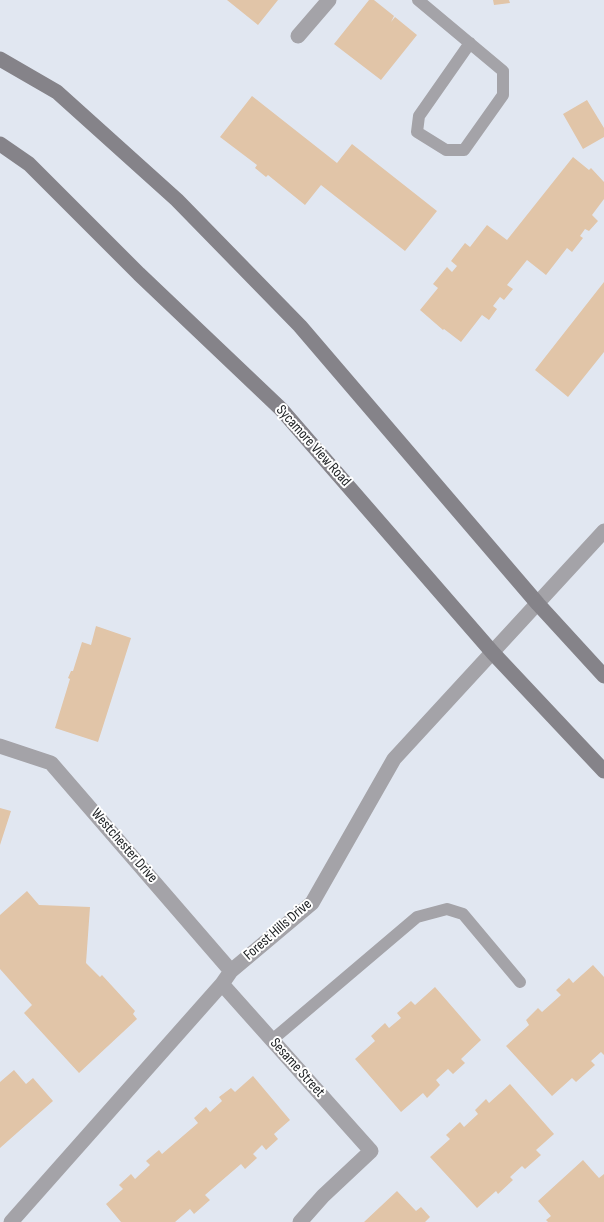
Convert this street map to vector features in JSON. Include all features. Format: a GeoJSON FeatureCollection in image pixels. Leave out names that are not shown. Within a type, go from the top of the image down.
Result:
{"type":"FeatureCollection","features":[{"type":"Feature","properties":{"kind":"main road"},"geometry":{"type":"LineString","coordinates":[[0,59],[57,92],[176,200],[300,326],[538,604],[604,676]]}},
{"type":"Feature","properties":{"kind":"main road","name":"Sycamore View Road"},"geometry":{"type":"LineString","coordinates":[[0,144],[29,164],[139,274],[281,409],[493,653],[604,771]]}},
{"type":"Feature","properties":{"kind":"street"},"geometry":{"type":"LineString","coordinates":[[298,36],[329,0]]}},
{"type":"Feature","properties":{"kind":"street","name":"Forest Hills Drive"},"geometry":{"type":"LineString","coordinates":[[11,1222],[222,984],[231,971],[312,903],[394,759],[604,531]]}},
{"type":"Feature","properties":{"kind":"street","name":"Westchester Drive"},"geometry":{"type":"LineString","coordinates":[[0,746],[51,763],[231,971]]}},
{"type":"Feature","properties":{"kind":"street","name":"Sesame Street"},"geometry":{"type":"LineString","coordinates":[[222,984],[371,1151],[323,1196],[300,1222]]}},
{"type":"Feature","properties":{"kind":"lane"},"geometry":{"type":"LineString","coordinates":[[418,0],[470,43],[503,71],[503,94],[464,150],[446,150],[417,132],[419,116],[470,43]]}},
{"type":"Feature","properties":{"kind":"lane"},"geometry":{"type":"LineString","coordinates":[[272,1040],[417,917],[447,909],[463,914],[520,982]]}},
{"type":"Feature","properties":{"kind":"building"},"geometry":{"type":"Polygon","coordinates":[[[227,0],[278,0],[258,25],[227,0]]]}},
{"type":"Feature","properties":{"kind":"building"},"geometry":{"type":"Polygon","coordinates":[[[369,0],[374,0],[394,16],[391,22],[395,17],[417,35],[381,80],[334,44],[369,0]]]}},
{"type":"Feature","properties":{"kind":"building"},"geometry":{"type":"Polygon","coordinates":[[[493,0],[509,0],[510,3],[494,5],[493,0]]]}},
{"type":"Feature","properties":{"kind":"building"},"geometry":{"type":"Polygon","coordinates":[[[252,96],[337,163],[352,144],[437,211],[405,251],[321,185],[305,205],[268,175],[266,177],[255,168],[257,165],[220,137],[252,96]]]}},
{"type":"Feature","properties":{"kind":"building"},"geometry":{"type":"Polygon","coordinates":[[[587,100],[604,128],[604,137],[583,149],[563,114],[587,100]]]}},
{"type":"Feature","properties":{"kind":"building"},"geometry":{"type":"Polygon","coordinates":[[[573,157],[589,170],[591,168],[604,182],[604,199],[592,215],[598,221],[589,231],[585,229],[580,236],[583,238],[572,252],[567,248],[546,275],[527,260],[507,285],[513,289],[504,300],[500,297],[493,306],[497,309],[489,320],[482,315],[461,342],[443,330],[420,310],[438,288],[433,284],[447,267],[452,272],[457,266],[451,261],[465,243],[470,247],[487,225],[507,240],[573,157]]]}},
{"type":"Feature","properties":{"kind":"building"},"geometry":{"type":"Polygon","coordinates":[[[604,282],[604,352],[568,397],[535,370],[604,282]]]}},
{"type":"Feature","properties":{"kind":"building"},"geometry":{"type":"Polygon","coordinates":[[[96,626],[131,638],[98,742],[55,728],[70,679],[68,678],[71,671],[73,671],[82,642],[91,645],[96,626]]]}},
{"type":"Feature","properties":{"kind":"building"},"geometry":{"type":"Polygon","coordinates":[[[0,808],[11,811],[0,845],[0,808]]]}},
{"type":"Feature","properties":{"kind":"building"},"geometry":{"type":"Polygon","coordinates":[[[27,891],[39,905],[90,907],[86,963],[100,977],[102,975],[135,1011],[133,1014],[137,1019],[79,1073],[24,1013],[32,1005],[0,969],[0,915],[27,891]]]}},
{"type":"Feature","properties":{"kind":"building"},"geometry":{"type":"Polygon","coordinates":[[[593,965],[604,977],[604,1055],[601,1052],[591,1061],[595,1065],[576,1082],[572,1078],[552,1096],[506,1046],[529,1025],[526,1020],[538,1008],[542,1012],[561,995],[556,990],[569,978],[573,983],[593,965]]]}},
{"type":"Feature","properties":{"kind":"building"},"geometry":{"type":"Polygon","coordinates":[[[435,987],[481,1040],[461,1059],[465,1063],[453,1074],[448,1069],[436,1080],[440,1085],[427,1098],[423,1093],[401,1112],[355,1059],[375,1041],[371,1036],[385,1023],[389,1028],[401,1018],[397,1013],[411,1001],[415,1005],[435,987]]]}},
{"type":"Feature","properties":{"kind":"building"},"geometry":{"type":"Polygon","coordinates":[[[14,1070],[26,1084],[33,1078],[53,1101],[0,1148],[0,1082],[14,1070]]]}},
{"type":"Feature","properties":{"kind":"building"},"geometry":{"type":"Polygon","coordinates":[[[253,1076],[290,1120],[274,1134],[278,1139],[266,1150],[262,1145],[253,1154],[257,1158],[245,1169],[241,1164],[205,1195],[210,1200],[194,1214],[190,1209],[175,1222],[121,1222],[106,1204],[123,1189],[119,1185],[131,1174],[135,1179],[150,1165],[146,1161],[159,1150],[162,1154],[198,1123],[194,1118],[206,1107],[210,1112],[222,1101],[219,1097],[231,1088],[235,1092],[253,1076]]]}},
{"type":"Feature","properties":{"kind":"building"},"geometry":{"type":"Polygon","coordinates":[[[510,1084],[554,1134],[536,1150],[541,1155],[525,1169],[522,1166],[510,1177],[513,1180],[498,1194],[496,1191],[477,1208],[430,1157],[450,1139],[446,1135],[460,1122],[464,1127],[478,1114],[475,1110],[486,1099],[489,1103],[510,1084]]]}},
{"type":"Feature","properties":{"kind":"building"},"geometry":{"type":"Polygon","coordinates":[[[583,1160],[599,1178],[604,1174],[604,1222],[548,1222],[546,1220],[551,1216],[538,1201],[583,1160]]]}},
{"type":"Feature","properties":{"kind":"building"},"geometry":{"type":"Polygon","coordinates":[[[397,1191],[416,1211],[421,1207],[430,1217],[425,1222],[364,1222],[397,1191]]]}}]}
